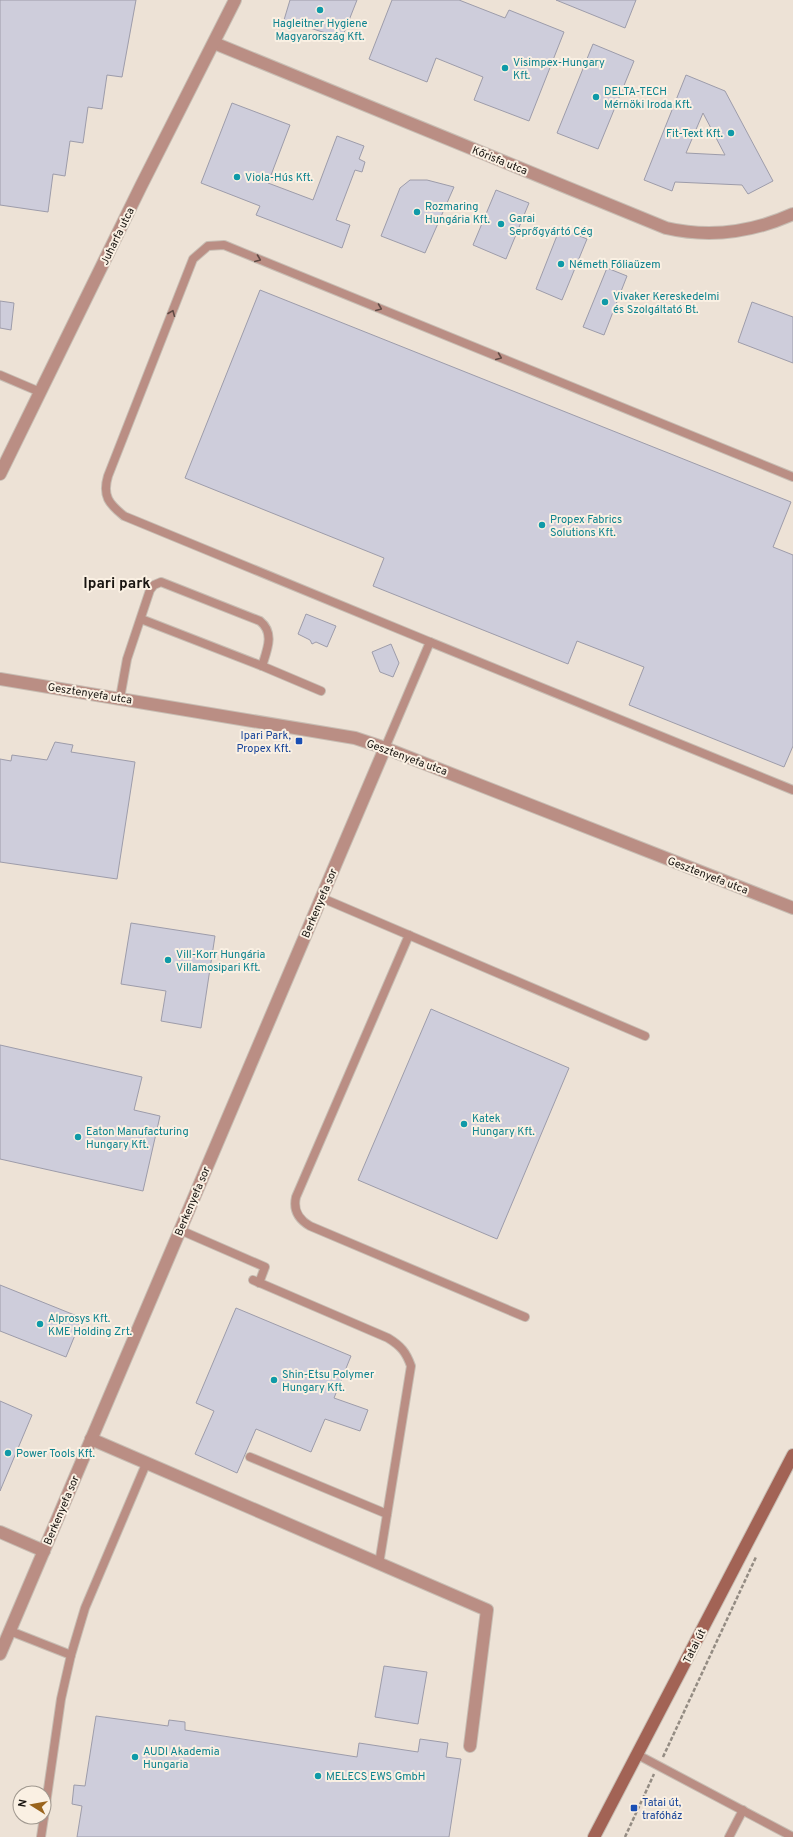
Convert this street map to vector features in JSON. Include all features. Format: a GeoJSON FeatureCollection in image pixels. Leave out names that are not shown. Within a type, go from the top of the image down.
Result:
{"type":"FeatureCollection","features":[{"type":"Feature","properties":{"kind":"street","name":"Juharfa utca"},"geometry":{"type":"LineString","coordinates":[[0,474],[235,0]]}},
{"type":"Feature","properties":{"kind":"street","name":"Kőrisfa utca"},"geometry":{"type":"LineString","coordinates":[[214,43],[666,228],[699,234],[742,230],[793,214]]}},
{"type":"Feature","properties":{"kind":"street","name":"Gesztenyefa utca"},"geometry":{"type":"LineString","coordinates":[[0,679],[347,736],[385,748],[793,908]]}},
{"type":"Feature","properties":{"kind":"street","name":"Berkenyefa sor"},"geometry":{"type":"LineString","coordinates":[[0,1654],[385,748]]}},
{"type":"Feature","properties":{"kind":"street"},"geometry":{"type":"LineString","coordinates":[[91,1439],[146,1464],[488,1610],[470,1746]]}},
{"type":"Feature","properties":{"kind":"street","name":"Tatai út"},"geometry":{"type":"LineString","coordinates":[[594,1837],[793,1455]]}},
{"type":"Feature","properties":{"kind":"street"},"geometry":{"type":"LineString","coordinates":[[0,1532],[44,1551]]}},
{"type":"Feature","properties":{"kind":"lane"},"geometry":{"type":"LineString","coordinates":[[793,477],[224,245],[208,246],[193,259],[105,487],[106,496],[112,507],[124,516],[793,790]]}},
{"type":"Feature","properties":{"kind":"lane"},"geometry":{"type":"LineString","coordinates":[[0,375],[40,392]]}},
{"type":"Feature","properties":{"kind":"lane"},"geometry":{"type":"LineString","coordinates":[[120,698],[127,659],[150,590],[154,585],[161,582],[260,621],[265,625],[270,636],[262,666]]}},
{"type":"Feature","properties":{"kind":"lane"},"geometry":{"type":"LineString","coordinates":[[141,619],[262,666],[321,691]]}},
{"type":"Feature","properties":{"kind":"lane"},"geometry":{"type":"LineString","coordinates":[[385,748],[430,642]]}},
{"type":"Feature","properties":{"kind":"lane"},"geometry":{"type":"LineString","coordinates":[[322,898],[645,1036]]}},
{"type":"Feature","properties":{"kind":"lane"},"geometry":{"type":"LineString","coordinates":[[409,935],[296,1197],[295,1210],[302,1222],[310,1226],[525,1317]]}},
{"type":"Feature","properties":{"kind":"lane"},"geometry":{"type":"LineString","coordinates":[[180,1230],[265,1267],[256,1281],[388,1338],[400,1345],[405,1351],[411,1366],[379,1564]]}},
{"type":"Feature","properties":{"kind":"lane"},"geometry":{"type":"LineString","coordinates":[[250,1457],[387,1514]]}},
{"type":"Feature","properties":{"kind":"lane"},"geometry":{"type":"LineString","coordinates":[[49,1785],[61,1699],[71,1655],[85,1608],[146,1464]]}},
{"type":"Feature","properties":{"kind":"lane"},"geometry":{"type":"LineString","coordinates":[[10,1631],[71,1655]]}},
{"type":"Feature","properties":{"kind":"lane"},"geometry":{"type":"LineString","coordinates":[[638,1755],[793,1837]]}},
{"type":"Feature","properties":{"kind":"lane"},"geometry":{"type":"LineString","coordinates":[[729,1837],[743,1810]]}},
{"type":"Feature","properties":{"kind":"lane"},"geometry":{"type":"LineString","coordinates":[[41,1837],[43,1825]]}},
{"type":"Feature","properties":{"kind":"path"},"geometry":{"type":"LineString","coordinates":[[625,1837],[756,1556]]}},
{"type":"Feature","properties":{"kind":"building"},"geometry":{"type":"Polygon","coordinates":[[[0,0],[136,0],[122,77],[107,75],[102,109],[88,107],[83,143],[70,141],[65,176],[53,174],[48,212],[0,205],[0,0]]]}},
{"type":"Feature","properties":{"kind":"building","name":"Hagleitner Hygiene Magyarország Kft."},"geometry":{"type":"Polygon","coordinates":[[[290,0],[357,0],[342,38],[284,20],[290,0]]]}},
{"type":"Feature","properties":{"kind":"building","name":"Visimpex-Hungary Kft."},"geometry":{"type":"Polygon","coordinates":[[[392,0],[459,0],[505,18],[509,10],[564,32],[529,121],[474,100],[483,77],[436,58],[427,82],[369,59],[392,0]]]}},
{"type":"Feature","properties":{"kind":"building"},"geometry":{"type":"Polygon","coordinates":[[[556,0],[636,0],[625,28],[556,0]]]}},
{"type":"Feature","properties":{"kind":"building","name":"DELTA-TECH Mérnöki Iroda Kft."},"geometry":{"type":"Polygon","coordinates":[[[593,44],[634,61],[598,149],[557,133],[593,44]]]}},
{"type":"Feature","properties":{"kind":"building","name":"Fit-Text Kft."},"geometry":{"type":"Polygon","coordinates":[[[686,75],[725,91],[773,181],[748,194],[742,185],[675,182],[672,191],[644,180],[686,75]],[[703,113],[686,153],[725,155],[703,113]]]}},
{"type":"Feature","properties":{"kind":"building","name":"Viola-Hús Kft."},"geometry":{"type":"Polygon","coordinates":[[[232,103],[290,125],[268,183],[313,200],[337,136],[364,146],[359,159],[365,162],[362,172],[355,170],[336,220],[350,225],[342,248],[256,215],[260,206],[201,183],[232,103]]]}},
{"type":"Feature","properties":{"kind":"building","name":"Rozmaring Hungária Kft."},"geometry":{"type":"Polygon","coordinates":[[[410,180],[427,180],[454,187],[425,253],[381,236],[400,188],[410,180]]]}},
{"type":"Feature","properties":{"kind":"building","name":"Garai Seprőgyártó Cég"},"geometry":{"type":"Polygon","coordinates":[[[496,190],[529,203],[506,259],[473,245],[496,190]]]}},
{"type":"Feature","properties":{"kind":"building","name":"Németh Fóliaüzem"},"geometry":{"type":"Polygon","coordinates":[[[560,228],[587,239],[562,300],[536,289],[560,228]]]}},
{"type":"Feature","properties":{"kind":"building","name":"Vivaker Kereskedelmi és Szolgáltató Bt."},"geometry":{"type":"Polygon","coordinates":[[[607,268],[627,276],[604,335],[583,327],[607,268]]]}},
{"type":"Feature","properties":{"kind":"building","name":"Propex Fabrics Solutions Kft."},"geometry":{"type":"Polygon","coordinates":[[[260,290],[791,502],[773,547],[793,555],[793,746],[784,767],[629,705],[644,667],[577,641],[568,664],[373,586],[384,558],[185,478],[260,290]]]}},
{"type":"Feature","properties":{"kind":"building"},"geometry":{"type":"Polygon","coordinates":[[[0,301],[14,303],[11,330],[0,328],[0,301]]]}},
{"type":"Feature","properties":{"kind":"building"},"geometry":{"type":"Polygon","coordinates":[[[752,302],[793,317],[793,363],[738,342],[752,302]]]}},
{"type":"Feature","properties":{"kind":"building"},"geometry":{"type":"Polygon","coordinates":[[[306,614],[336,626],[327,647],[316,642],[312,644],[310,640],[298,634],[306,614]]]}},
{"type":"Feature","properties":{"kind":"building"},"geometry":{"type":"Polygon","coordinates":[[[391,644],[399,663],[393,677],[380,672],[372,652],[391,644]]]}},
{"type":"Feature","properties":{"kind":"building"},"geometry":{"type":"Polygon","coordinates":[[[55,742],[73,745],[71,752],[135,762],[117,879],[0,862],[0,759],[11,761],[12,755],[47,760],[55,742]]]}},
{"type":"Feature","properties":{"kind":"building","name":"Vill-Korr Hungária Villamosipari Kft."},"geometry":{"type":"Polygon","coordinates":[[[131,923],[215,936],[201,1028],[161,1021],[166,991],[121,984],[131,923]]]}},
{"type":"Feature","properties":{"kind":"building","name":"Katek Hungary Kft."},"geometry":{"type":"Polygon","coordinates":[[[431,1009],[569,1068],[497,1239],[358,1180],[431,1009]]]}},
{"type":"Feature","properties":{"kind":"building","name":"Eaton Manufacturing Hungary Kft."},"geometry":{"type":"Polygon","coordinates":[[[0,1045],[142,1077],[134,1110],[160,1116],[143,1191],[0,1159],[0,1045]]]}},
{"type":"Feature","properties":{"kind":"building","name":"Alprosys Kft. KME Holding Zrt."},"geometry":{"type":"Polygon","coordinates":[[[0,1285],[82,1318],[66,1357],[0,1331],[0,1285]]]}},
{"type":"Feature","properties":{"kind":"building","name":"Shin-Etsu Polymer Hungary Kft."},"geometry":{"type":"Polygon","coordinates":[[[236,1308],[351,1356],[334,1398],[368,1410],[360,1431],[325,1419],[311,1452],[256,1429],[237,1473],[195,1454],[214,1411],[196,1403],[236,1308]]]}},
{"type":"Feature","properties":{"kind":"building","name":"Power Tools Kft."},"geometry":{"type":"Polygon","coordinates":[[[0,1401],[32,1415],[0,1491],[0,1401]]]}},
{"type":"Feature","properties":{"kind":"building"},"geometry":{"type":"Polygon","coordinates":[[[384,1666],[427,1672],[418,1724],[375,1717],[384,1666]]]}},
{"type":"Feature","properties":{"kind":"building","name":"MELECS EWS GmbH"},"geometry":{"type":"Polygon","coordinates":[[[96,1716],[168,1726],[169,1720],[185,1722],[185,1730],[357,1757],[359,1743],[418,1752],[420,1739],[448,1743],[446,1757],[461,1759],[449,1837],[77,1837],[82,1806],[72,1804],[74,1785],[85,1786],[96,1716]]]}},
{"type":"Feature","properties":{"kind":"place","name":"Hagleitner Hygiene Magyarország Kft."},"geometry":{"type":"Point","coordinates":[320,10]}},
{"type":"Feature","properties":{"kind":"place","name":"Visimpex-Hungary Kft."},"geometry":{"type":"Point","coordinates":[505,68]}},
{"type":"Feature","properties":{"kind":"place","name":"DELTA-TECH Mérnöki Iroda Kft."},"geometry":{"type":"Point","coordinates":[596,97]}},
{"type":"Feature","properties":{"kind":"place","name":"Fit-Text Kft."},"geometry":{"type":"Point","coordinates":[731,133]}},
{"type":"Feature","properties":{"kind":"place","name":"Viola-Hús Kft."},"geometry":{"type":"Point","coordinates":[237,177]}},
{"type":"Feature","properties":{"kind":"place","name":"Rozmaring Hungária Kft."},"geometry":{"type":"Point","coordinates":[417,212]}},
{"type":"Feature","properties":{"kind":"place","name":"Garai Seprőgyártó Cég"},"geometry":{"type":"Point","coordinates":[501,224]}},
{"type":"Feature","properties":{"kind":"place","name":"Németh Fóliaüzem"},"geometry":{"type":"Point","coordinates":[561,264]}},
{"type":"Feature","properties":{"kind":"place","name":"Vivaker Kereskedelmi és Szolgáltató Bt."},"geometry":{"type":"Point","coordinates":[605,302]}},
{"type":"Feature","properties":{"kind":"place","name":"Propex Fabrics Solutions Kft."},"geometry":{"type":"Point","coordinates":[542,525]}},
{"type":"Feature","properties":{"kind":"place","name":"Ipari Park, Propex Kft."},"geometry":{"type":"Point","coordinates":[299,741]}},
{"type":"Feature","properties":{"kind":"place","name":"Vill-Korr Hungária Villamosipari Kft."},"geometry":{"type":"Point","coordinates":[168,960]}},
{"type":"Feature","properties":{"kind":"place","name":"Katek Hungary Kft."},"geometry":{"type":"Point","coordinates":[464,1124]}},
{"type":"Feature","properties":{"kind":"place","name":"Eaton Manufacturing Hungary Kft."},"geometry":{"type":"Point","coordinates":[78,1137]}},
{"type":"Feature","properties":{"kind":"place","name":"Alprosys Kft. KME Holding Zrt."},"geometry":{"type":"Point","coordinates":[40,1324]}},
{"type":"Feature","properties":{"kind":"place","name":"Shin-Etsu Polymer Hungary Kft."},"geometry":{"type":"Point","coordinates":[274,1380]}},
{"type":"Feature","properties":{"kind":"place","name":"Power Tools Kft."},"geometry":{"type":"Point","coordinates":[8,1453]}},
{"type":"Feature","properties":{"kind":"place","name":"AUDI Akademia Hungaria"},"geometry":{"type":"Point","coordinates":[135,1757]}},
{"type":"Feature","properties":{"kind":"place","name":"MELECS EWS GmbH"},"geometry":{"type":"Point","coordinates":[318,1776]}},
{"type":"Feature","properties":{"kind":"place","name":"Tatai út, trafóház"},"geometry":{"type":"Point","coordinates":[634,1808]}},
{"type":"Feature","properties":{"kind":"district","name":"Ipari park"},"geometry":{"type":"Point","coordinates":[117,583]}}]}
